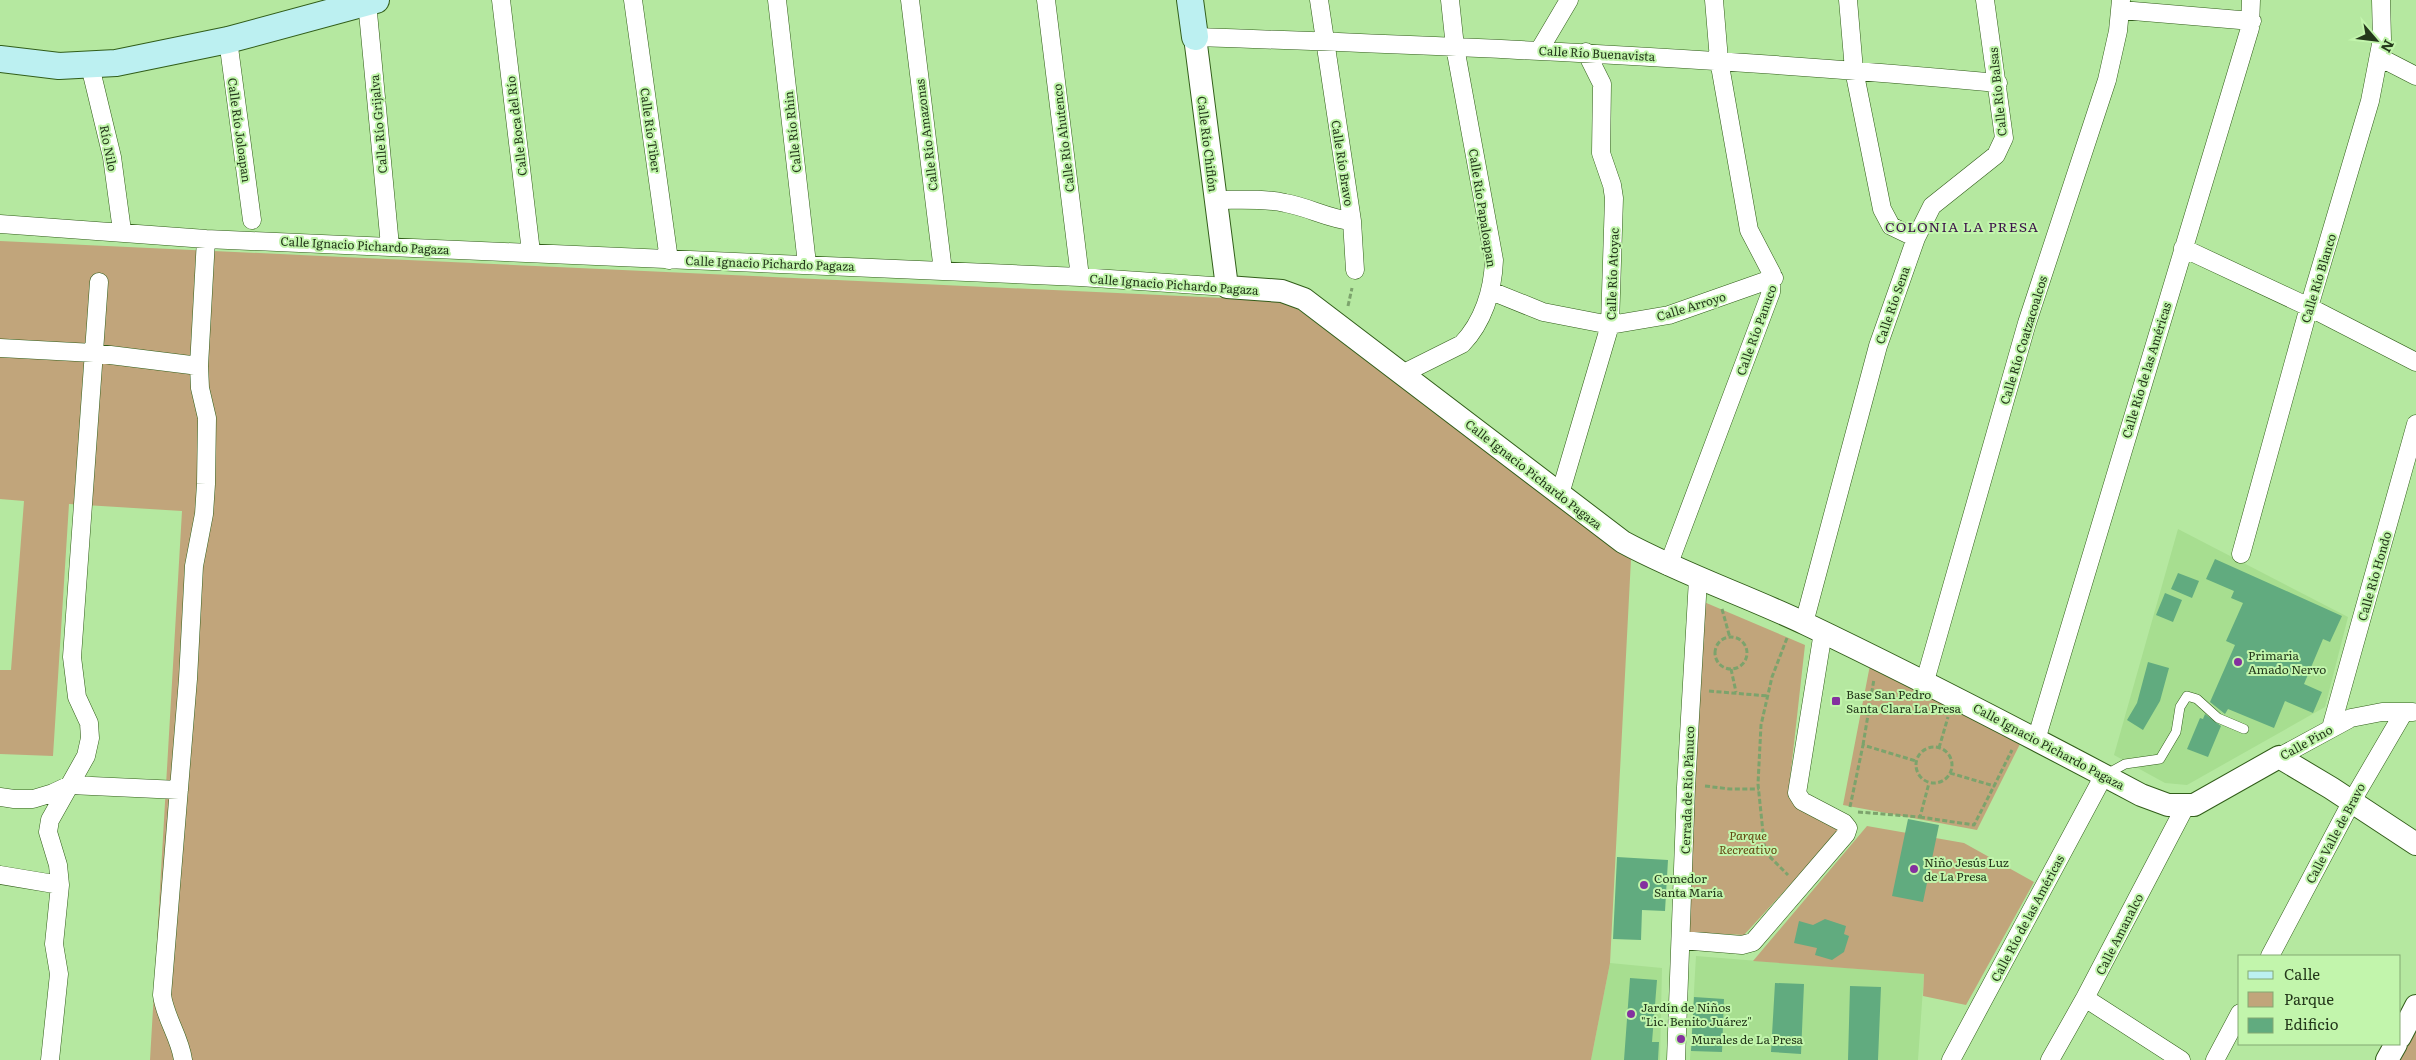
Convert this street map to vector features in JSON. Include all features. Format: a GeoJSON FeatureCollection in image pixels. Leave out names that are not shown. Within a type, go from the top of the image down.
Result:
{"type":"FeatureCollection","features":[{"type":"Feature","properties":{"kind":"main road","name":"Calle Río Chiflón"},"geometry":{"type":"LineString","coordinates":[[1190,0],[1195,37]]}},
{"type":"Feature","properties":{"kind":"main road"},"geometry":{"type":"LineString","coordinates":[[0,59],[59,66],[90,66],[116,63],[228,40],[372,1]]}},
{"type":"Feature","properties":{"kind":"street","name":"Calle Boca del Río"},"geometry":{"type":"LineString","coordinates":[[501,0],[531,252]]}},
{"type":"Feature","properties":{"kind":"street","name":"Calle Río Tiber"},"geometry":{"type":"LineString","coordinates":[[633,0],[669,260]]}},
{"type":"Feature","properties":{"kind":"street","name":"Calle Río Rhin"},"geometry":{"type":"LineString","coordinates":[[777,0],[807,264]]}},
{"type":"Feature","properties":{"kind":"street","name":"Calle Río Amazonas"},"geometry":{"type":"LineString","coordinates":[[910,0],[943,271]]}},
{"type":"Feature","properties":{"kind":"street","name":"Calle Río Ahutenco"},"geometry":{"type":"LineString","coordinates":[[1046,0],[1080,277]]}},
{"type":"Feature","properties":{"kind":"street","name":"Calle Río Bravo"},"geometry":{"type":"LineString","coordinates":[[1319,0],[1352,221],[1355,270]]}},
{"type":"Feature","properties":{"kind":"street","name":"Calle Río Papaloapan"},"geometry":{"type":"LineString","coordinates":[[1404,373],[1462,344],[1484,309],[1491,291],[1494,260],[1455,47],[1450,0]]}},
{"type":"Feature","properties":{"kind":"street"},"geometry":{"type":"LineString","coordinates":[[1540,50],[1569,0]]}},
{"type":"Feature","properties":{"kind":"street","name":"Calle Río Panuco"},"geometry":{"type":"LineString","coordinates":[[1668,566],[1771,292],[1774,278],[1749,230],[1720,60],[1714,0]]}},
{"type":"Feature","properties":{"kind":"street"},"geometry":{"type":"LineString","coordinates":[[1848,0],[1854,70],[1882,209],[1892,226],[1916,238]]}},
{"type":"Feature","properties":{"kind":"street","name":"Calle Río Balsas"},"geometry":{"type":"LineString","coordinates":[[1916,238],[1932,206],[1988,162],[2001,146],[2003,129],[1985,0]]}},
{"type":"Feature","properties":{"kind":"street","name":"Calle Río de las Américas"},"geometry":{"type":"LineString","coordinates":[[2036,740],[2252,21],[2251,0]]}},
{"type":"Feature","properties":{"kind":"street","name":"Calle Río Blanco"},"geometry":{"type":"LineString","coordinates":[[2241,554],[2309,307],[2358,148],[2382,39],[2380,0]]}},
{"type":"Feature","properties":{"kind":"street","name":"Calle Río Grijalva"},"geometry":{"type":"LineString","coordinates":[[372,1],[390,246]]}},
{"type":"Feature","properties":{"kind":"street"},"geometry":{"type":"LineString","coordinates":[[2121,5],[2252,21]]}},
{"type":"Feature","properties":{"kind":"street","name":"Calle Río Coatzacoalcos"},"geometry":{"type":"LineString","coordinates":[[1925,681],[2027,323],[2106,80],[2118,32],[2121,5]]}},
{"type":"Feature","properties":{"kind":"street","name":"Calle Río Buenavista"},"geometry":{"type":"LineString","coordinates":[[1195,37],[1586,52],[1854,70],[1998,84]]}},
{"type":"Feature","properties":{"kind":"street","name":"Calle Río Chiflón"},"geometry":{"type":"LineString","coordinates":[[1195,37],[1227,287]]}},
{"type":"Feature","properties":{"kind":"street","name":"Calle Río Joloapan"},"geometry":{"type":"LineString","coordinates":[[228,40],[252,220]]}},
{"type":"Feature","properties":{"kind":"street","name":"Calle Río Atoyac"},"geometry":{"type":"LineString","coordinates":[[1560,494],[1610,325],[1614,198],[1612,185],[1601,153],[1602,84],[1586,52]]}},
{"type":"Feature","properties":{"kind":"street"},"geometry":{"type":"LineString","coordinates":[[2379,57],[2416,76]]}},
{"type":"Feature","properties":{"kind":"street","name":"Río Nilo"},"geometry":{"type":"LineString","coordinates":[[90,66],[112,157],[122,231]]}},
{"type":"Feature","properties":{"kind":"street"},"geometry":{"type":"LineString","coordinates":[[1216,200],[1266,199],[1288,203],[1336,220],[1352,221]]}},
{"type":"Feature","properties":{"kind":"street","name":"Calle Ignacio Pichardo Pagaza"},"geometry":{"type":"LineString","coordinates":[[0,224],[122,231],[206,239],[1080,277],[1227,287],[1291,294],[1304,299],[1342,326],[1623,542],[1668,566],[1807,625],[1925,681],[2153,800],[2168,805],[2194,804]]}},
{"type":"Feature","properties":{"kind":"street","name":"Calle Río Sena"},"geometry":{"type":"LineString","coordinates":[[1801,888],[1846,834],[1848,828],[1844,823],[1802,801],[1798,796],[1807,625],[1878,346],[1916,238]]}},
{"type":"Feature","properties":{"kind":"street"},"geometry":{"type":"LineString","coordinates":[[183,1060],[182,1051],[164,1010],[162,995],[188,679],[194,566],[204,514],[206,484],[207,418],[200,388],[199,366],[206,239]]}},
{"type":"Feature","properties":{"kind":"street"},"geometry":{"type":"LineString","coordinates":[[2183,248],[2309,307],[2416,362]]}},
{"type":"Feature","properties":{"kind":"street","name":"Calle Arroyo"},"geometry":{"type":"LineString","coordinates":[[1491,291],[1543,312],[1610,325],[1669,315],[1774,278]]}},
{"type":"Feature","properties":{"kind":"street"},"geometry":{"type":"LineString","coordinates":[[50,1060],[59,974],[54,944],[60,885],[58,866],[48,832],[50,820],[86,756],[90,738],[89,723],[77,697],[72,657],[99,282]]}},
{"type":"Feature","properties":{"kind":"street"},"geometry":{"type":"LineString","coordinates":[[0,348],[94,353],[199,366]]}},
{"type":"Feature","properties":{"kind":"street","name":"Calle Río Hondo"},"geometry":{"type":"LineString","coordinates":[[2332,728],[2416,424]]}},
{"type":"Feature","properties":{"kind":"street","name":"Cerrada de Río Pánuco"},"geometry":{"type":"LineString","coordinates":[[1676,1060],[1682,940],[1686,786],[1698,579]]}},
{"type":"Feature","properties":{"kind":"street","name":"Calle Pino"},"geometry":{"type":"LineString","coordinates":[[2194,804],[2332,728],[2364,714],[2410,712]]}},
{"type":"Feature","properties":{"kind":"street","name":"Calle Valle de Bravo"},"geometry":{"type":"LineString","coordinates":[[2271,955],[2352,801],[2410,712]]}},
{"type":"Feature","properties":{"kind":"street"},"geometry":{"type":"LineString","coordinates":[[2279,757],[2352,801],[2416,844]]}},
{"type":"Feature","properties":{"kind":"street","name":"Calle Río de las Américas"},"geometry":{"type":"LineString","coordinates":[[1951,1060],[2104,775]]}},
{"type":"Feature","properties":{"kind":"street"},"geometry":{"type":"LineString","coordinates":[[0,797],[14,800],[33,799],[70,785],[178,790]]}},
{"type":"Feature","properties":{"kind":"street","name":"Calle Amanalco"},"geometry":{"type":"LineString","coordinates":[[2050,1060],[2194,804]]}},
{"type":"Feature","properties":{"kind":"street"},"geometry":{"type":"LineString","coordinates":[[0,875],[60,885]]}},
{"type":"Feature","properties":{"kind":"street"},"geometry":{"type":"LineString","coordinates":[[1682,940],[1748,944],[1759,935],[1801,888]]}},
{"type":"Feature","properties":{"kind":"street"},"geometry":{"type":"LineString","coordinates":[[2086,998],[2181,1060]]}},
{"type":"Feature","properties":{"kind":"street"},"geometry":{"type":"LineString","coordinates":[[2401,1035],[2416,1006]]}},
{"type":"Feature","properties":{"kind":"street"},"geometry":{"type":"LineString","coordinates":[[2215,1060],[2238,1018]]}},
{"type":"Feature","properties":{"kind":"street"},"geometry":{"type":"LineString","coordinates":[[2387,1060],[2395,1045]]}},
{"type":"Feature","properties":{"kind":"lane"},"geometry":{"type":"LineString","coordinates":[[2104,775],[2125,764],[2160,759],[2176,732],[2180,707],[2187,696],[2196,700],[2218,718],[2244,729]]}},
{"type":"Feature","properties":{"kind":"path"},"geometry":{"type":"LineString","coordinates":[[1342,326],[1352,293],[1355,270]]}},
{"type":"Feature","properties":{"kind":"path"},"geometry":{"type":"LineString","coordinates":[[1801,888],[1765,852],[1759,789],[1761,724],[1772,677],[1807,625]]}},
{"type":"Feature","properties":{"kind":"path"},"geometry":{"type":"LineString","coordinates":[[1735,638],[1744,643],[1747,657],[1741,666],[1731,669],[1721,666],[1716,656],[1716,651],[1721,642],[1735,638]]}},
{"type":"Feature","properties":{"kind":"path"},"geometry":{"type":"LineString","coordinates":[[1731,669],[1736,692]]}},
{"type":"Feature","properties":{"kind":"path"},"geometry":{"type":"LineString","coordinates":[[1875,674],[1849,811],[1920,817],[1974,825],[2013,750],[2005,745]]}},
{"type":"Feature","properties":{"kind":"path"},"geometry":{"type":"LineString","coordinates":[[1691,690],[1736,692],[1768,696]]}},
{"type":"Feature","properties":{"kind":"path"},"geometry":{"type":"LineString","coordinates":[[1939,748],[1949,714],[1957,718]]}},
{"type":"Feature","properties":{"kind":"path"},"geometry":{"type":"LineString","coordinates":[[1863,745],[1916,761]]}},
{"type":"Feature","properties":{"kind":"path"},"geometry":{"type":"LineString","coordinates":[[1928,748],[1939,748],[1944,750],[1951,759],[1950,773],[1941,782],[1929,783],[1920,777],[1917,772],[1916,761],[1928,748]]}},
{"type":"Feature","properties":{"kind":"path"},"geometry":{"type":"LineString","coordinates":[[1950,773],[1994,786]]}},
{"type":"Feature","properties":{"kind":"path"},"geometry":{"type":"LineString","coordinates":[[1920,817],[1929,783]]}},
{"type":"Feature","properties":{"kind":"path"},"geometry":{"type":"LineString","coordinates":[[1686,786],[1759,789]]}},
{"type":"Feature","properties":{"kind":"shaded area","name":"Primaria Amado Nervo"},"geometry":{"type":"Polygon","coordinates":[[[2178,529],[2348,617],[2325,707],[2187,785],[2165,783],[2114,755],[2178,529]]]}},
{"type":"Feature","properties":{"kind":"shaded area"},"geometry":{"type":"Polygon","coordinates":[[[1696,956],[1924,974],[1918,1060],[1690,1060],[1696,956]]]}},
{"type":"Feature","properties":{"kind":"shaded area","name":"Jardín de Niños \"Lic. Benito Juárez\""},"geometry":{"type":"Polygon","coordinates":[[[1610,963],[1662,968],[1660,1060],[1591,1060],[1610,963]]]}},
{"type":"Feature","properties":{"kind":"green space"},"geometry":{"type":"Polygon","coordinates":[[[0,241],[1287,301],[1631,559],[1610,963],[1591,1060],[150,1060],[182,511],[69,504],[53,756],[0,754],[0,670],[11,670],[24,501],[0,499],[0,241]]]}},
{"type":"Feature","properties":{"kind":"green space","name":"Parque Recreativo"},"geometry":{"type":"Polygon","coordinates":[[[1704,602],[1805,645],[1788,797],[1843,827],[1744,935],[1683,932],[1704,602]]]}},
{"type":"Feature","properties":{"kind":"green space"},"geometry":{"type":"Polygon","coordinates":[[[1870,665],[2021,742],[1977,830],[1843,805],[1870,665]]]}},
{"type":"Feature","properties":{"kind":"green space"},"geometry":{"type":"Polygon","coordinates":[[[1867,826],[1964,843],[2034,882],[1966,1005],[1923,996],[1924,974],[1753,961],[1867,826]]]}},
{"type":"Feature","properties":{"kind":"green space"},"geometry":{"type":"Polygon","coordinates":[[[2416,1007],[2416,1060],[2392,1060],[2399,1045],[2401,1045],[2401,1040],[2416,1007]]]}},
{"type":"Feature","properties":{"kind":"building"},"geometry":{"type":"Polygon","coordinates":[[[2215,559],[2342,616],[2330,642],[2323,639],[2304,684],[2322,692],[2313,713],[2285,701],[2274,728],[2228,709],[2225,714],[2210,702],[2235,645],[2226,641],[2243,603],[2231,598],[2234,591],[2206,579],[2215,559]]]}},
{"type":"Feature","properties":{"kind":"building"},"geometry":{"type":"Polygon","coordinates":[[[2178,573],[2199,581],[2192,598],[2171,589],[2178,573]]]}},
{"type":"Feature","properties":{"kind":"building"},"geometry":{"type":"Polygon","coordinates":[[[2165,593],[2182,600],[2173,622],[2156,615],[2165,593]]]}},
{"type":"Feature","properties":{"kind":"building"},"geometry":{"type":"Polygon","coordinates":[[[2148,662],[2169,668],[2160,701],[2143,730],[2127,720],[2137,703],[2148,662]]]}},
{"type":"Feature","properties":{"kind":"building"},"geometry":{"type":"Polygon","coordinates":[[[2205,714],[2221,726],[2208,757],[2187,749],[2200,718],[2203,719],[2205,714]]]}},
{"type":"Feature","properties":{"kind":"building","name":"Niño Jesús Luz de La Presa"},"geometry":{"type":"Polygon","coordinates":[[[1908,819],[1939,825],[1923,902],[1892,896],[1908,819]]]}},
{"type":"Feature","properties":{"kind":"building"},"geometry":{"type":"Polygon","coordinates":[[[1617,857],[1668,860],[1665,911],[1642,910],[1641,940],[1613,939],[1617,857]]]}},
{"type":"Feature","properties":{"kind":"building"},"geometry":{"type":"Polygon","coordinates":[[[1825,919],[1846,926],[1844,934],[1849,936],[1844,952],[1832,960],[1815,955],[1817,948],[1794,943],[1799,921],[1813,925],[1825,919]]]}},
{"type":"Feature","properties":{"kind":"building"},"geometry":{"type":"Polygon","coordinates":[[[1630,978],[1657,980],[1652,1042],[1659,1042],[1658,1060],[1624,1060],[1630,978]]]}},
{"type":"Feature","properties":{"kind":"building"},"geometry":{"type":"Polygon","coordinates":[[[1775,983],[1804,984],[1801,1054],[1771,1052],[1775,983]]]}},
{"type":"Feature","properties":{"kind":"building"},"geometry":{"type":"Polygon","coordinates":[[[1850,986],[1881,987],[1878,1060],[1848,1060],[1850,986]]]}},
{"type":"Feature","properties":{"kind":"building"},"geometry":{"type":"Polygon","coordinates":[[[1694,997],[1724,999],[1722,1052],[1691,1051],[1694,997]]]}},
{"type":"Feature","properties":{"kind":"place","name":"Primaria Amado Nervo"},"geometry":{"type":"Point","coordinates":[2238,662]}},
{"type":"Feature","properties":{"kind":"place","name":"Base San Pedro Santa Clara La Presa"},"geometry":{"type":"Point","coordinates":[1836,701]}},
{"type":"Feature","properties":{"kind":"place","name":"Niño Jesús Luz de La Presa"},"geometry":{"type":"Point","coordinates":[1914,869]}},
{"type":"Feature","properties":{"kind":"place","name":"Comedor Santa María"},"geometry":{"type":"Point","coordinates":[1644,885]}},
{"type":"Feature","properties":{"kind":"place","name":"Jardín de Niños \"Lic. Benito Juárez\""},"geometry":{"type":"Point","coordinates":[1631,1014]}},
{"type":"Feature","properties":{"kind":"place","name":"Murales de La Presa"},"geometry":{"type":"Point","coordinates":[1681,1039]}},
{"type":"Feature","properties":{"kind":"district","name":"COLONIA LA PRESA"},"geometry":{"type":"Point","coordinates":[1962,226]}}]}
